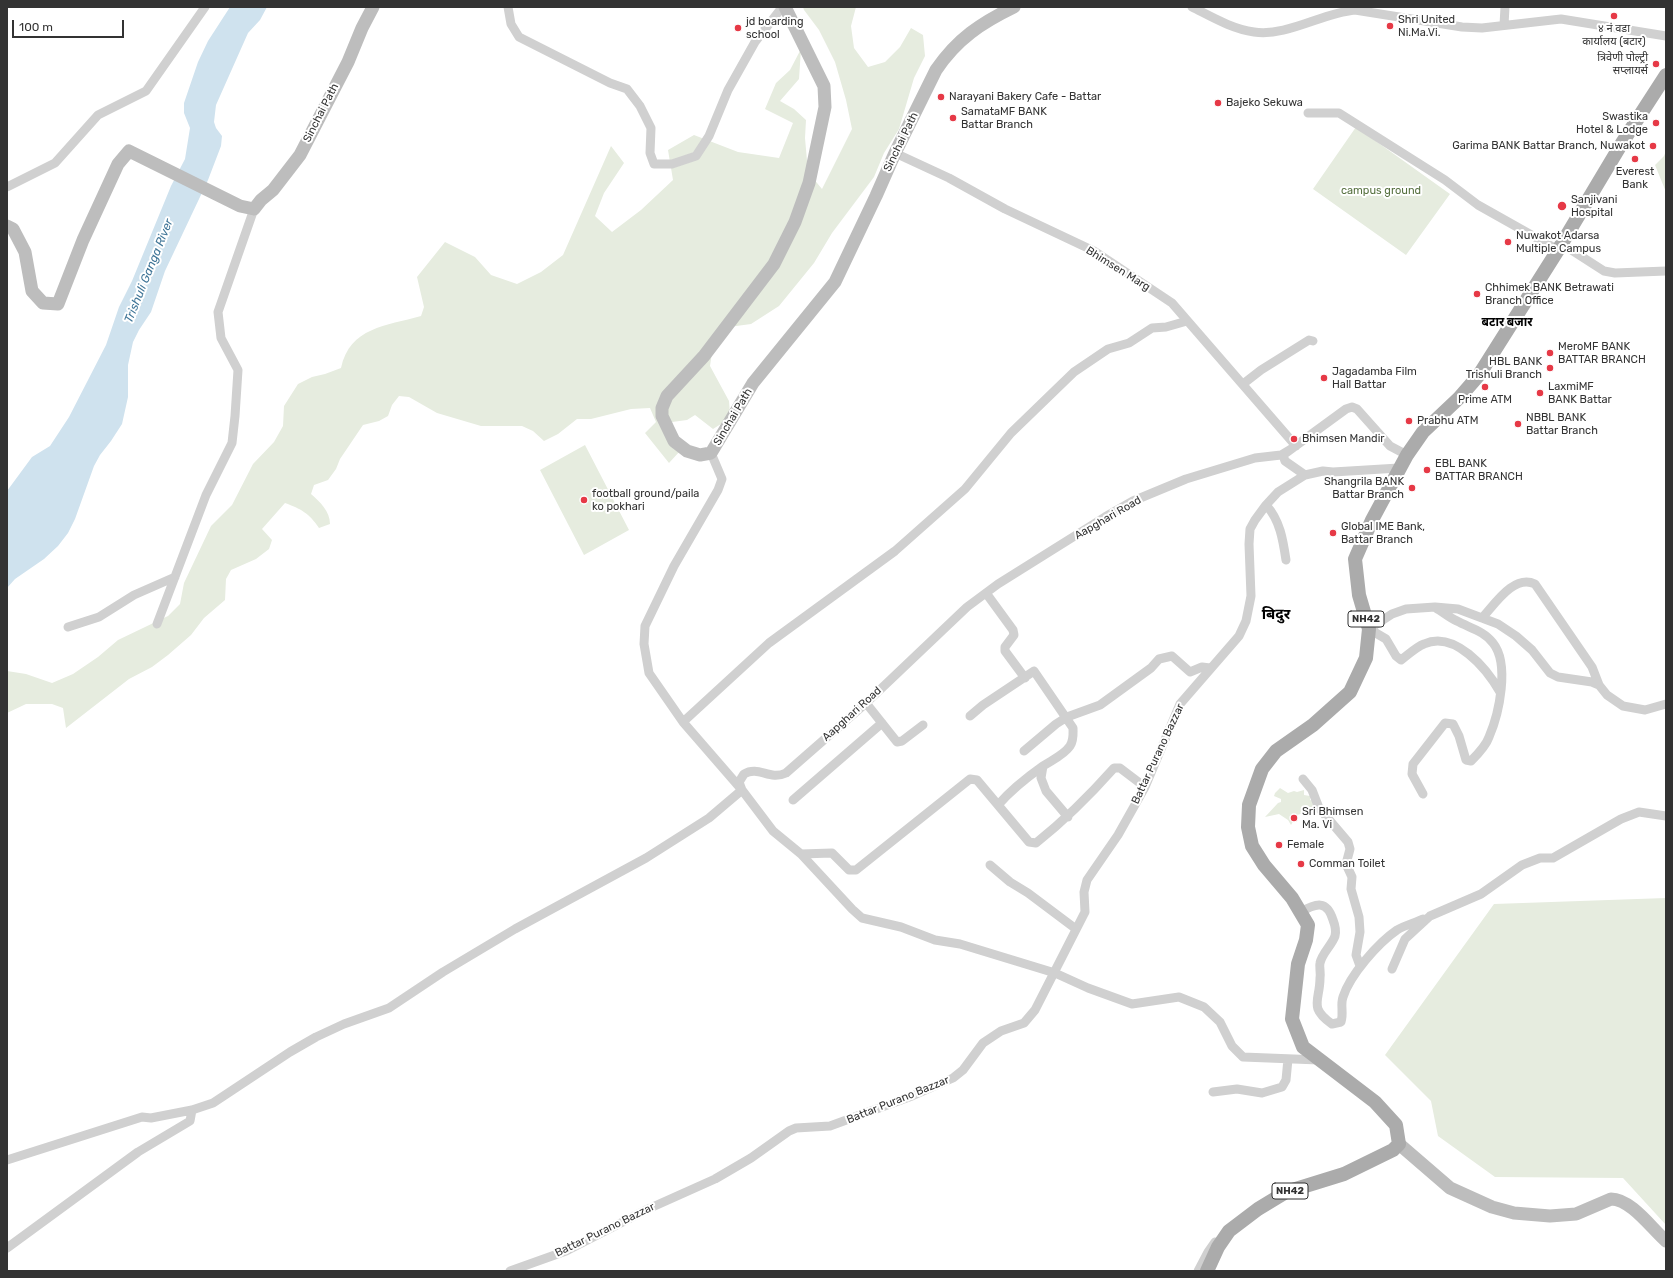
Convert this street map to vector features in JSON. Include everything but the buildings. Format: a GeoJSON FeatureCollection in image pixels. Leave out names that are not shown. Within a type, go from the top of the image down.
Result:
{"type":"FeatureCollection","features":[{"type":"Feature","properties":{"kind":"main road","name":"NH42"},"geometry":{"type":"LineString","coordinates":[[1207,1271],[1218,1247],[1229,1231],[1258,1209],[1286,1192],[1344,1174],[1393,1150],[1399,1144],[1396,1124],[1375,1102],[1303,1047],[1292,1020],[1298,964],[1306,940],[1308,926],[1301,912],[1252,846],[1248,827],[1249,805],[1262,769],[1276,751],[1313,725],[1350,692],[1366,658],[1369,628],[1359,595],[1355,559],[1372,520],[1399,468],[1423,432],[1459,398],[1479,374],[1560,247],[1622,143],[1666,76]]}},
{"type":"Feature","properties":{"kind":"street"},"geometry":{"type":"LineString","coordinates":[[7,187],[55,163],[98,115],[146,91],[205,7]]}},
{"type":"Feature","properties":{"kind":"street","name":"Sinchai Path"},"geometry":{"type":"LineString","coordinates":[[254,210],[261,200],[273,190],[300,155],[348,62],[362,28],[373,7]]}},
{"type":"Feature","properties":{"kind":"street"},"geometry":{"type":"LineString","coordinates":[[508,7],[511,24],[519,37],[610,83],[627,89],[640,106],[651,128],[650,153],[654,164],[672,164],[696,156],[709,136],[728,90],[755,42],[780,10],[785,7]]}},
{"type":"Feature","properties":{"kind":"street","name":"Sinchai Path"},"geometry":{"type":"LineString","coordinates":[[785,7],[824,86],[825,107],[809,183],[795,222],[774,264],[704,356],[667,396],[662,408],[662,416],[674,441],[687,451],[700,455],[711,453],[754,383],[835,282],[895,153],[936,70],[944,58],[960,40],[978,27],[1014,7]]}},
{"type":"Feature","properties":{"kind":"street"},"geometry":{"type":"LineString","coordinates":[[1192,7],[1233,26],[1255,33],[1280,30],[1341,11],[1355,10],[1462,27],[1482,28],[1561,19],[1666,36]]}},
{"type":"Feature","properties":{"kind":"street"},"geometry":{"type":"LineString","coordinates":[[1504,25],[1505,7]]}},
{"type":"Feature","properties":{"kind":"street"},"geometry":{"type":"LineString","coordinates":[[1308,113],[1339,113],[1445,180],[1478,205],[1604,271],[1615,274],[1666,271]]}},
{"type":"Feature","properties":{"kind":"street"},"geometry":{"type":"LineString","coordinates":[[7,226],[13,229],[25,252],[32,291],[43,303],[58,304],[83,240],[118,164],[129,151],[240,206],[254,210],[218,312],[220,338],[238,370],[232,443],[206,495],[157,624]]}},
{"type":"Feature","properties":{"kind":"street","name":"Bhimsen Marg"},"geometry":{"type":"LineString","coordinates":[[895,153],[949,178],[1005,210],[1094,251],[1172,303],[1296,446]]}},
{"type":"Feature","properties":{"kind":"street"},"geometry":{"type":"LineString","coordinates":[[683,722],[769,643],[894,551],[965,489],[1012,433],[1074,372],[1108,349],[1129,343],[1152,328],[1166,327],[1187,321]]}},
{"type":"Feature","properties":{"kind":"street"},"geometry":{"type":"LineString","coordinates":[[1243,384],[1261,370],[1309,340],[1313,341]]}},
{"type":"Feature","properties":{"kind":"street"},"geometry":{"type":"LineString","coordinates":[[1305,475],[1286,461],[1283,455],[1346,409],[1352,407],[1357,409],[1390,446],[1407,455]]}},
{"type":"Feature","properties":{"kind":"street","name":"Aapghari Road"},"geometry":{"type":"LineString","coordinates":[[742,790],[739,782],[744,774],[754,770],[776,776],[786,773],[866,703],[967,607],[986,593],[1105,517],[1133,501],[1186,478],[1255,458],[1281,455],[1296,446]]}},
{"type":"Feature","properties":{"kind":"street"},"geometry":{"type":"LineString","coordinates":[[711,453],[722,479],[718,490],[683,549],[645,626],[644,644],[649,673],[683,722],[742,790],[773,832],[802,854],[862,918],[901,927],[936,940],[960,944],[1055,973],[1088,988],[1132,1004],[1179,997],[1204,1007],[1220,1022],[1232,1046],[1243,1057],[1319,1060]]}},
{"type":"Feature","properties":{"kind":"street","name":"Battar Purano Bazzar"},"geometry":{"type":"LineString","coordinates":[[510,1271],[566,1251],[648,1209],[715,1180],[796,1128],[830,1126],[912,1096],[953,1078],[963,1070],[986,1040],[1001,1031],[1024,1023],[1035,1010],[1085,912],[1084,892],[1087,880],[1118,835],[1145,787],[1180,704],[1239,636],[1246,621],[1250,596],[1250,529],[1266,505],[1278,492],[1305,475],[1323,471],[1333,472],[1399,468]]}},
{"type":"Feature","properties":{"kind":"street"},"geometry":{"type":"LineString","coordinates":[[1266,505],[1272,512],[1282,534],[1286,560]]}},
{"type":"Feature","properties":{"kind":"street"},"geometry":{"type":"LineString","coordinates":[[68,627],[99,617],[134,596],[175,577]]}},
{"type":"Feature","properties":{"kind":"street"},"geometry":{"type":"LineString","coordinates":[[1482,618],[1503,594],[1512,587],[1522,582],[1529,581],[1535,584],[1546,598],[1592,667],[1599,685],[1607,695],[1623,706],[1645,710],[1666,704]]}},
{"type":"Feature","properties":{"kind":"street"},"geometry":{"type":"LineString","coordinates":[[986,593],[1012,630],[1014,635],[1005,647],[1005,651],[1025,678]]}},
{"type":"Feature","properties":{"kind":"street"},"geometry":{"type":"LineString","coordinates":[[1423,794],[1412,774],[1413,764],[1445,723],[1453,724],[1459,736],[1466,760],[1471,761],[1489,738],[1498,706],[1503,673],[1500,657],[1494,643],[1482,632],[1456,621],[1435,607]]}},
{"type":"Feature","properties":{"kind":"street"},"geometry":{"type":"LineString","coordinates":[[1500,692],[1483,667],[1468,653],[1449,643],[1436,641],[1423,644],[1401,660],[1396,656],[1386,639],[1369,628],[1392,614],[1406,609],[1435,607],[1458,609],[1498,624],[1532,650],[1550,673],[1558,677],[1592,682],[1599,685]]}},
{"type":"Feature","properties":{"kind":"street"},"geometry":{"type":"LineString","coordinates":[[1024,751],[1056,724],[1067,717],[1100,705],[1152,668],[1159,659],[1172,656],[1190,672],[1202,667],[1210,668]]}},
{"type":"Feature","properties":{"kind":"street"},"geometry":{"type":"LineString","coordinates":[[970,716],[983,705],[1034,671],[1067,717],[1073,728],[1074,738],[1071,745],[1065,752],[1043,766],[1010,791],[998,805]]}},
{"type":"Feature","properties":{"kind":"street"},"geometry":{"type":"LineString","coordinates":[[866,703],[897,742],[902,741],[923,725]]}},
{"type":"Feature","properties":{"kind":"street"},"geometry":{"type":"LineString","coordinates":[[793,800],[882,723]]}},
{"type":"Feature","properties":{"kind":"street"},"geometry":{"type":"LineString","coordinates":[[1043,766],[1041,778],[1046,791],[1068,817]]}},
{"type":"Feature","properties":{"kind":"street"},"geometry":{"type":"LineString","coordinates":[[802,854],[832,853],[849,870],[856,870],[970,779],[977,780],[1030,842],[1036,844],[1085,801],[1117,766],[1145,787]]}},
{"type":"Feature","properties":{"kind":"street"},"geometry":{"type":"LineString","coordinates":[[1303,779],[1312,790],[1319,808],[1348,842],[1350,849],[1346,864],[1352,877],[1351,889],[1359,917],[1360,932],[1356,955],[1360,966]]}},
{"type":"Feature","properties":{"kind":"street"},"geometry":{"type":"LineString","coordinates":[[7,1160],[142,1117],[151,1118],[192,1110],[213,1103],[290,1052],[316,1037],[344,1024],[389,1008],[449,968],[646,858],[708,818],[742,790]]}},
{"type":"Feature","properties":{"kind":"street"},"geometry":{"type":"LineString","coordinates":[[1301,912],[1313,905],[1322,905],[1331,911],[1335,935],[1320,962],[1320,979],[1316,1003],[1320,1016],[1332,1024],[1341,1022],[1344,1014],[1342,1003],[1343,997],[1360,966],[1375,949],[1398,930],[1481,894],[1522,866],[1540,858],[1553,858],[1621,818],[1639,812],[1666,816]]}},
{"type":"Feature","properties":{"kind":"street"},"geometry":{"type":"LineString","coordinates":[[990,865],[1010,882],[1028,892],[1076,929]]}},
{"type":"Feature","properties":{"kind":"street"},"geometry":{"type":"LineString","coordinates":[[1392,969],[1405,939],[1430,916]]}},
{"type":"Feature","properties":{"kind":"street"},"geometry":{"type":"LineString","coordinates":[[1213,1092],[1237,1089],[1262,1093],[1282,1087],[1286,1080],[1288,1059]]}},
{"type":"Feature","properties":{"kind":"street"},"geometry":{"type":"LineString","coordinates":[[7,1248],[138,1152],[190,1121],[192,1110]]}},
{"type":"Feature","properties":{"kind":"street"},"geometry":{"type":"LineString","coordinates":[[1399,1144],[1450,1188],[1492,1207],[1514,1213],[1550,1216],[1576,1214],[1611,1199],[1616,1199],[1623,1201],[1634,1210],[1666,1242]]}},
{"type":"Feature","properties":{"kind":"street"},"geometry":{"type":"LineString","coordinates":[[1198,1271],[1213,1243],[1229,1231]]}},
{"type":"Feature","properties":{"kind":"green space"},"geometry":{"type":"Polygon","coordinates":[[[803,7],[856,7],[851,26],[854,48],[868,67],[885,62],[900,47],[911,28],[923,35],[925,56],[914,78],[899,129],[884,153],[874,177],[832,233],[814,263],[779,306],[751,324],[729,327],[713,345],[710,366],[729,401],[730,414],[721,424],[713,429],[695,415],[687,420],[672,422],[680,451],[669,463],[645,433],[656,422],[650,408],[631,409],[591,419],[577,419],[558,434],[544,441],[533,431],[522,426],[481,426],[437,413],[409,397],[399,396],[392,405],[388,416],[379,421],[363,425],[328,480],[314,485],[311,494],[326,511],[330,519],[330,524],[319,528],[304,512],[285,503],[262,529],[272,540],[269,549],[256,559],[231,570],[226,579],[225,600],[204,618],[191,635],[152,667],[129,679],[66,728],[63,708],[52,704],[26,704],[7,713],[7,671],[26,674],[52,683],[73,674],[98,657],[118,640],[168,616],[180,604],[184,583],[211,526],[232,505],[253,464],[274,442],[283,426],[284,406],[298,384],[312,377],[341,368],[346,354],[352,344],[371,330],[421,316],[424,307],[417,277],[445,242],[475,257],[491,275],[517,284],[541,272],[563,255],[611,146],[624,163],[604,193],[595,216],[612,232],[641,210],[673,180],[668,150],[694,135],[738,152],[779,158],[793,123],[765,109],[776,83],[790,70],[801,49],[799,79],[780,101],[794,109],[806,120],[805,138],[808,172],[822,189],[852,129],[846,100],[835,62],[819,30],[803,7]]]}},
{"type":"Feature","properties":{"kind":"green space","name":"campus ground"},"geometry":{"type":"Polygon","coordinates":[[[1356,127],[1450,194],[1406,255],[1313,189],[1356,127]]]}},
{"type":"Feature","properties":{"kind":"green space"},"geometry":{"type":"Polygon","coordinates":[[[1666,151],[1666,192],[1655,165],[1664,156],[1666,151]]]}},
{"type":"Feature","properties":{"kind":"green space","name":"football ground/paila ko pokhari"},"geometry":{"type":"Polygon","coordinates":[[[585,445],[629,530],[584,555],[540,470],[585,445]]]}},
{"type":"Feature","properties":{"kind":"green space"},"geometry":{"type":"Polygon","coordinates":[[[1280,788],[1288,793],[1304,790],[1304,795],[1310,796],[1310,800],[1314,801],[1312,807],[1306,812],[1297,815],[1291,825],[1288,820],[1279,814],[1265,817],[1278,803],[1281,802],[1281,799],[1274,796],[1280,788]]]}},
{"type":"Feature","properties":{"kind":"green space"},"geometry":{"type":"Polygon","coordinates":[[[1666,898],[1666,1225],[1623,1178],[1495,1177],[1438,1136],[1431,1101],[1385,1055],[1494,904],[1666,898]]]}},
{"type":"Feature","properties":{"kind":"water","name":"Trishuli Ganga River"},"geometry":{"type":"Polygon","coordinates":[[[230,7],[267,7],[260,20],[248,33],[216,105],[214,122],[216,128],[222,136],[221,146],[208,180],[165,271],[151,312],[133,342],[128,365],[128,397],[122,424],[94,466],[75,519],[68,533],[58,546],[44,559],[15,579],[7,588],[7,491],[32,457],[50,446],[69,417],[106,345],[119,307],[132,281],[171,186],[185,159],[190,128],[184,113],[184,103],[198,62],[208,41],[230,7]]]}},
{"type":"Feature","properties":{"kind":"place","name":"४ नं वडा कार्यालय (बटार)"},"geometry":{"type":"Point","coordinates":[1614,16]}},
{"type":"Feature","properties":{"kind":"place","name":"Shri United Ni.Ma.Vi."},"geometry":{"type":"Point","coordinates":[1390,26]}},
{"type":"Feature","properties":{"kind":"place","name":"jd boarding school"},"geometry":{"type":"Point","coordinates":[738,28]}},
{"type":"Feature","properties":{"kind":"place","name":"त्रिवेणी पोल्ट्री सप्लायर्स"},"geometry":{"type":"Point","coordinates":[1656,64]}},
{"type":"Feature","properties":{"kind":"place","name":"Narayani Bakery Cafe - Battar"},"geometry":{"type":"Point","coordinates":[941,97]}},
{"type":"Feature","properties":{"kind":"place","name":"Bajeko Sekuwa"},"geometry":{"type":"Point","coordinates":[1218,103]}},
{"type":"Feature","properties":{"kind":"place","name":"SamataMF BANK Battar Branch"},"geometry":{"type":"Point","coordinates":[953,118]}},
{"type":"Feature","properties":{"kind":"place","name":"Swastika Hotel & Lodge"},"geometry":{"type":"Point","coordinates":[1656,123]}},
{"type":"Feature","properties":{"kind":"place","name":"Garima BANK Battar Branch, Nuwakot"},"geometry":{"type":"Point","coordinates":[1653,146]}},
{"type":"Feature","properties":{"kind":"place","name":"Everest Bank"},"geometry":{"type":"Point","coordinates":[1635,159]}},
{"type":"Feature","properties":{"kind":"place","name":"Sanjivani Hospital"},"geometry":{"type":"Point","coordinates":[1562,206]}},
{"type":"Feature","properties":{"kind":"place","name":"Nuwakot Adarsa Multiple Campus"},"geometry":{"type":"Point","coordinates":[1508,242]}},
{"type":"Feature","properties":{"kind":"place","name":"Chhimek BANK Betrawati Branch Office"},"geometry":{"type":"Point","coordinates":[1477,294]}},
{"type":"Feature","properties":{"kind":"place","name":"MeroMF BANK BATTAR BRANCH"},"geometry":{"type":"Point","coordinates":[1550,353]}},
{"type":"Feature","properties":{"kind":"place","name":"HBL BANK Trishuli Branch"},"geometry":{"type":"Point","coordinates":[1550,368]}},
{"type":"Feature","properties":{"kind":"place","name":"Jagadamba Film Hall Battar"},"geometry":{"type":"Point","coordinates":[1324,378]}},
{"type":"Feature","properties":{"kind":"place","name":"Prime ATM"},"geometry":{"type":"Point","coordinates":[1485,387]}},
{"type":"Feature","properties":{"kind":"place","name":"LaxmiMF BANK Battar"},"geometry":{"type":"Point","coordinates":[1540,393]}},
{"type":"Feature","properties":{"kind":"place","name":"Prabhu ATM"},"geometry":{"type":"Point","coordinates":[1409,421]}},
{"type":"Feature","properties":{"kind":"place","name":"NBBL BANK Battar Branch"},"geometry":{"type":"Point","coordinates":[1518,424]}},
{"type":"Feature","properties":{"kind":"place","name":"Bhimsen Mandir"},"geometry":{"type":"Point","coordinates":[1294,439]}},
{"type":"Feature","properties":{"kind":"place","name":"EBL BANK BATTAR BRANCH"},"geometry":{"type":"Point","coordinates":[1427,470]}},
{"type":"Feature","properties":{"kind":"place","name":"Shangrila BANK Battar Branch"},"geometry":{"type":"Point","coordinates":[1412,488]}},
{"type":"Feature","properties":{"kind":"place","name":"football ground/paila ko pokhari"},"geometry":{"type":"Point","coordinates":[584,500]}},
{"type":"Feature","properties":{"kind":"place","name":"Global IME Bank, Battar Branch"},"geometry":{"type":"Point","coordinates":[1333,533]}},
{"type":"Feature","properties":{"kind":"place","name":"Sri Bhimsen Ma. Vi"},"geometry":{"type":"Point","coordinates":[1294,818]}},
{"type":"Feature","properties":{"kind":"place","name":"Female"},"geometry":{"type":"Point","coordinates":[1279,845]}},
{"type":"Feature","properties":{"kind":"place","name":"Comman Toilet"},"geometry":{"type":"Point","coordinates":[1301,864]}},
{"type":"Feature","properties":{"kind":"district","name":"बटार बजार"},"geometry":{"type":"Point","coordinates":[1507,323]}},
{"type":"Feature","properties":{"kind":"district","name":"बिदुर"},"geometry":{"type":"Point","coordinates":[1276,615]}}]}
